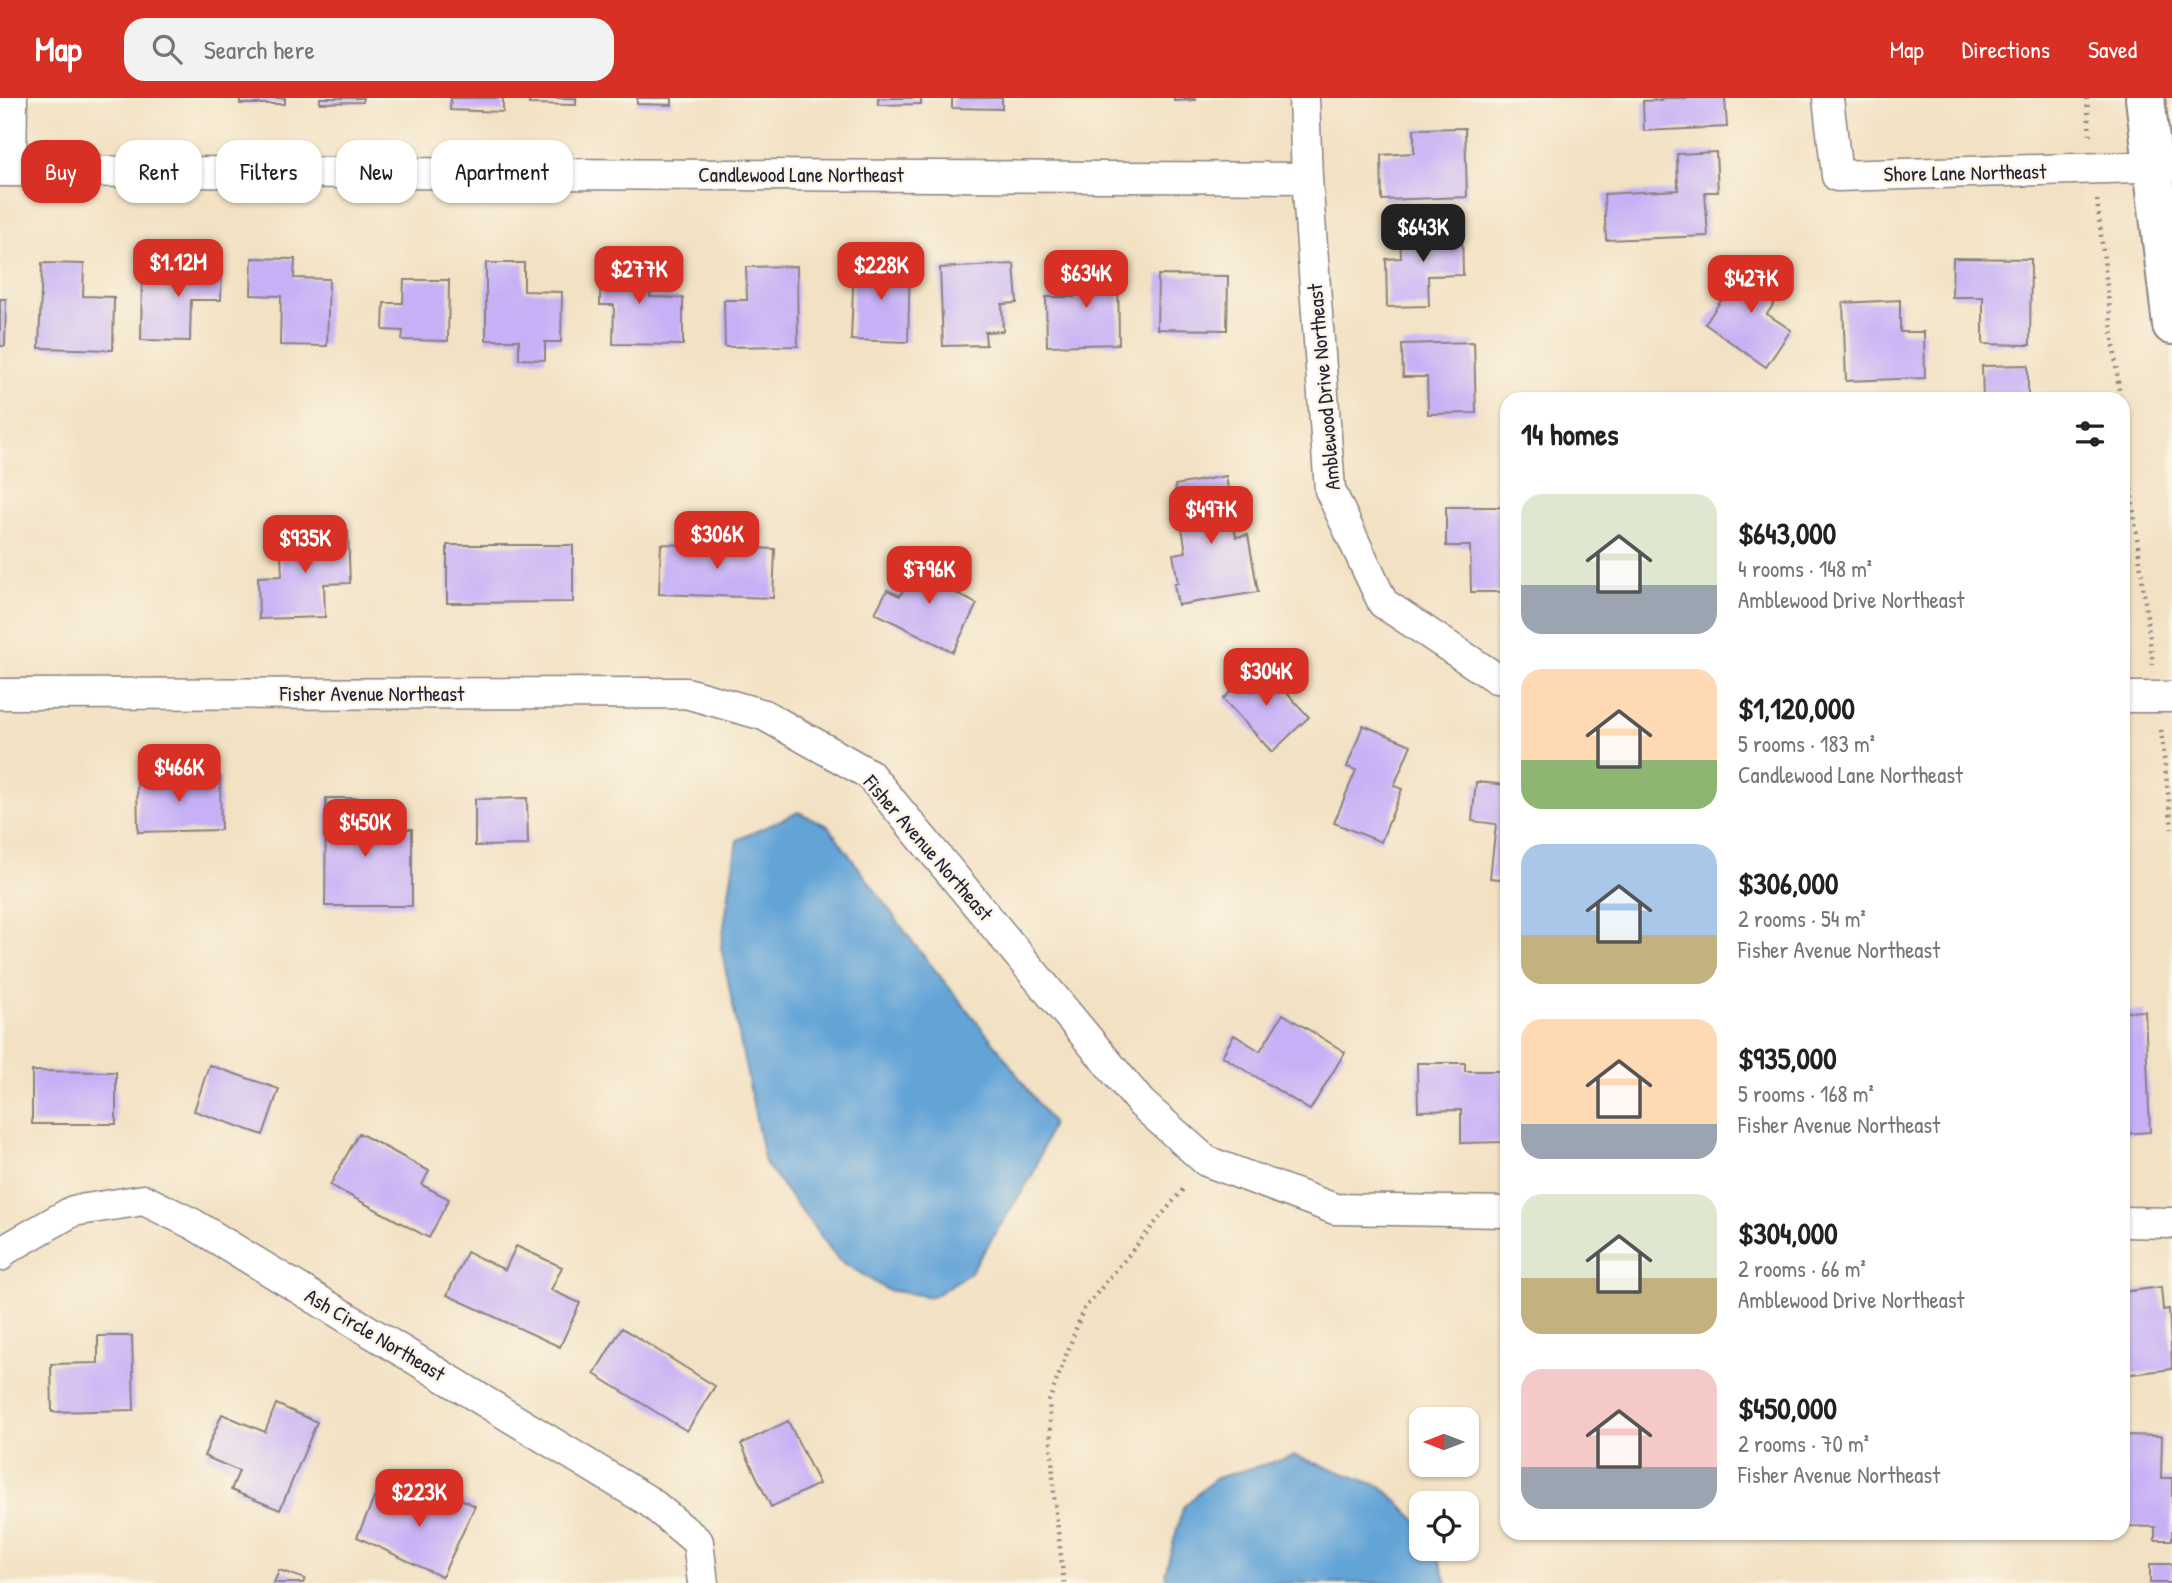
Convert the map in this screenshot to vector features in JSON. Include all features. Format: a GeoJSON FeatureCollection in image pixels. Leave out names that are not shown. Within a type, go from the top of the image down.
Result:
{"type":"FeatureCollection","features":[{"type":"Feature","properties":{"kind":"street"},"geometry":{"type":"LineString","coordinates":[[6,171],[12,98]]}},
{"type":"Feature","properties":{"kind":"street","name":"Amblewood Drive Northeast"},"geometry":{"type":"LineString","coordinates":[[1304,98],[1307,178],[1330,490],[1383,603],[1500,678]]}},
{"type":"Feature","properties":{"kind":"street","name":"Shore Lane Northeast"},"geometry":{"type":"LineString","coordinates":[[1828,98],[1837,176],[2163,167]]}},
{"type":"Feature","properties":{"kind":"street"},"geometry":{"type":"LineString","coordinates":[[2146,98],[2163,167],[2172,325]]}},
{"type":"Feature","properties":{"kind":"street","name":"Candlewood Lane Northeast"},"geometry":{"type":"LineString","coordinates":[[6,171],[1307,178]]}},
{"type":"Feature","properties":{"kind":"street","name":"Fisher Avenue Northeast"},"geometry":{"type":"LineString","coordinates":[[0,694],[685,693],[764,715],[869,774],[1141,1102],[1206,1161],[1335,1209],[1500,1212]]}},
{"type":"Feature","properties":{"kind":"street"},"geometry":{"type":"LineString","coordinates":[[2130,697],[2164,697]]}},
{"type":"Feature","properties":{"kind":"street","name":"Ash Circle Northeast"},"geometry":{"type":"LineString","coordinates":[[0,1256],[3,1251],[73,1210],[144,1200],[193,1224],[650,1502],[698,1542],[703,1583]]}},
{"type":"Feature","properties":{"kind":"street"},"geometry":{"type":"LineString","coordinates":[[2130,1222],[2172,1223]]}},
{"type":"Feature","properties":{"kind":"path"},"geometry":{"type":"LineString","coordinates":[[2087,98],[2119,392]]}},
{"type":"Feature","properties":{"kind":"path"},"geometry":{"type":"LineString","coordinates":[[2130,473],[2164,697],[2172,829]]}},
{"type":"Feature","properties":{"kind":"path"},"geometry":{"type":"LineString","coordinates":[[1065,1583],[1054,1495],[1049,1401],[1083,1310],[1206,1161]]}},
{"type":"Feature","properties":{"kind":"water"},"geometry":{"type":"Polygon","coordinates":[[[798,812],[828,826],[918,949],[998,1048],[1052,1123],[1033,1174],[970,1273],[932,1297],[887,1290],[838,1259],[765,1163],[721,947],[737,840],[798,812]]]}},
{"type":"Feature","properties":{"kind":"water"},"geometry":{"type":"Polygon","coordinates":[[[1295,1456],[1383,1487],[1409,1513],[1409,1561],[1440,1561],[1447,1583],[1167,1583],[1165,1573],[1183,1507],[1216,1478],[1295,1456]]]}},
{"type":"Feature","properties":{"kind":"building"},"geometry":{"type":"Polygon","coordinates":[[[240,98],[285,98],[285,104],[240,104],[240,98]]]}},
{"type":"Feature","properties":{"kind":"building"},"geometry":{"type":"Polygon","coordinates":[[[320,98],[363,98],[363,102],[320,103],[320,98]]]}},
{"type":"Feature","properties":{"kind":"building"},"geometry":{"type":"Polygon","coordinates":[[[451,98],[503,98],[503,112],[450,110],[451,98]]]}},
{"type":"Feature","properties":{"kind":"building"},"geometry":{"type":"Polygon","coordinates":[[[529,98],[576,98],[576,105],[529,104],[529,98]]]}},
{"type":"Feature","properties":{"kind":"building"},"geometry":{"type":"Polygon","coordinates":[[[637,98],[672,98],[672,105],[637,104],[637,98]]]}},
{"type":"Feature","properties":{"kind":"building"},"geometry":{"type":"Polygon","coordinates":[[[878,98],[921,98],[921,104],[878,105],[878,98]]]}},
{"type":"Feature","properties":{"kind":"building"},"geometry":{"type":"Polygon","coordinates":[[[952,98],[1002,98],[1002,109],[952,108],[952,98]]]}},
{"type":"Feature","properties":{"kind":"building"},"geometry":{"type":"Polygon","coordinates":[[[1174,98],[1195,98],[1195,100],[1174,101],[1174,98]]]}},
{"type":"Feature","properties":{"kind":"building"},"geometry":{"type":"Polygon","coordinates":[[[1660,98],[1725,98],[1727,127],[1644,131],[1643,101],[1661,100],[1660,98]]]}},
{"type":"Feature","properties":{"kind":"building"},"geometry":{"type":"Polygon","coordinates":[[[1465,128],[1467,197],[1382,200],[1381,155],[1414,153],[1414,129],[1465,128]]]}},
{"type":"Feature","properties":{"kind":"building"},"geometry":{"type":"Polygon","coordinates":[[[1716,152],[1718,192],[1705,192],[1708,236],[1606,240],[1604,194],[1678,190],[1677,154],[1716,152]]]}},
{"type":"Feature","properties":{"kind":"building"},"geometry":{"type":"Polygon","coordinates":[[[1462,227],[1463,275],[1428,276],[1429,306],[1387,307],[1386,259],[1401,258],[1400,229],[1462,227]]]}},
{"type":"Feature","properties":{"kind":"building"},"geometry":{"type":"Polygon","coordinates":[[[252,258],[295,259],[294,278],[329,279],[327,346],[280,345],[281,296],[251,295],[252,258]]]}},
{"type":"Feature","properties":{"kind":"building"},"geometry":{"type":"Polygon","coordinates":[[[1953,258],[2031,259],[2030,345],[1983,344],[1983,297],[1952,297],[1953,258]]]}},
{"type":"Feature","properties":{"kind":"building"},"geometry":{"type":"Polygon","coordinates":[[[178,260],[222,261],[221,300],[191,300],[190,341],[141,340],[142,277],[178,278],[178,260]]]}},
{"type":"Feature","properties":{"kind":"building"},"geometry":{"type":"Polygon","coordinates":[[[601,260],[651,261],[650,297],[683,298],[683,345],[613,344],[614,305],[600,305],[601,260]]]}},
{"type":"Feature","properties":{"kind":"building"},"geometry":{"type":"Polygon","coordinates":[[[1749,260],[1786,286],[1767,314],[1791,330],[1766,367],[1705,324],[1749,260]]]}},
{"type":"Feature","properties":{"kind":"building"},"geometry":{"type":"Polygon","coordinates":[[[42,263],[84,264],[83,296],[114,297],[113,350],[39,348],[42,263]]]}},
{"type":"Feature","properties":{"kind":"building"},"geometry":{"type":"Polygon","coordinates":[[[486,263],[524,263],[524,291],[562,292],[561,342],[545,342],[545,360],[519,359],[519,340],[486,340],[486,263]]]}},
{"type":"Feature","properties":{"kind":"building"},"geometry":{"type":"Polygon","coordinates":[[[854,263],[910,264],[908,342],[851,340],[854,263]]]}},
{"type":"Feature","properties":{"kind":"building"},"geometry":{"type":"Polygon","coordinates":[[[1014,264],[1017,303],[1002,304],[1003,331],[985,332],[986,345],[943,346],[940,268],[1014,264]]]}},
{"type":"Feature","properties":{"kind":"building"},"geometry":{"type":"Polygon","coordinates":[[[797,266],[798,346],[725,347],[724,300],[747,300],[746,267],[797,266]]]}},
{"type":"Feature","properties":{"kind":"building"},"geometry":{"type":"Polygon","coordinates":[[[1118,266],[1119,344],[1047,346],[1046,297],[1074,297],[1073,267],[1118,266]]]}},
{"type":"Feature","properties":{"kind":"building"},"geometry":{"type":"Polygon","coordinates":[[[1158,275],[1228,276],[1227,330],[1157,329],[1158,275]]]}},
{"type":"Feature","properties":{"kind":"building"},"geometry":{"type":"Polygon","coordinates":[[[404,280],[449,280],[448,341],[402,340],[403,331],[383,330],[384,303],[403,303],[404,280]]]}},
{"type":"Feature","properties":{"kind":"building"},"geometry":{"type":"Polygon","coordinates":[[[0,299],[6,299],[5,346],[0,346],[0,299]]]}},
{"type":"Feature","properties":{"kind":"building"},"geometry":{"type":"Polygon","coordinates":[[[1900,300],[1900,332],[1924,332],[1925,378],[1846,381],[1843,303],[1900,300]]]}},
{"type":"Feature","properties":{"kind":"building"},"geometry":{"type":"Polygon","coordinates":[[[1474,342],[1476,413],[1428,414],[1427,377],[1403,377],[1402,344],[1474,342]]]}},
{"type":"Feature","properties":{"kind":"building"},"geometry":{"type":"Polygon","coordinates":[[[2028,365],[2028,392],[1983,392],[1982,366],[2028,365]]]}},
{"type":"Feature","properties":{"kind":"building"},"geometry":{"type":"Polygon","coordinates":[[[1226,476],[1236,537],[1248,535],[1258,592],[1178,605],[1174,584],[1178,583],[1173,554],[1186,552],[1175,485],[1226,476]]]}},
{"type":"Feature","properties":{"kind":"building"},"geometry":{"type":"Polygon","coordinates":[[[1446,507],[1500,507],[1500,592],[1471,592],[1470,546],[1446,546],[1446,507]]]}},
{"type":"Feature","properties":{"kind":"building"},"geometry":{"type":"Polygon","coordinates":[[[348,531],[350,583],[324,584],[325,617],[259,619],[258,577],[282,576],[280,534],[348,531]]]}},
{"type":"Feature","properties":{"kind":"building"},"geometry":{"type":"Polygon","coordinates":[[[661,544],[775,549],[773,598],[659,594],[661,544]]]}},
{"type":"Feature","properties":{"kind":"building"},"geometry":{"type":"Polygon","coordinates":[[[447,545],[573,545],[573,602],[447,603],[447,545]]]}},
{"type":"Feature","properties":{"kind":"building"},"geometry":{"type":"Polygon","coordinates":[[[921,556],[950,572],[943,586],[977,604],[953,652],[875,613],[887,590],[900,596],[921,556]]]}},
{"type":"Feature","properties":{"kind":"building"},"geometry":{"type":"Polygon","coordinates":[[[1260,664],[1309,717],[1272,752],[1223,699],[1260,664]]]}},
{"type":"Feature","properties":{"kind":"building"},"geometry":{"type":"Polygon","coordinates":[[[1363,725],[1411,745],[1394,786],[1402,789],[1381,842],[1334,823],[1356,770],[1347,767],[1363,725]]]}},
{"type":"Feature","properties":{"kind":"building"},"geometry":{"type":"Polygon","coordinates":[[[220,777],[221,830],[138,832],[137,778],[220,777]]]}},
{"type":"Feature","properties":{"kind":"building"},"geometry":{"type":"Polygon","coordinates":[[[1476,782],[1500,784],[1500,879],[1490,878],[1496,824],[1472,821],[1476,782]]]}},
{"type":"Feature","properties":{"kind":"building"},"geometry":{"type":"Polygon","coordinates":[[[326,798],[367,798],[367,829],[412,829],[412,906],[325,906],[326,798]]]}},
{"type":"Feature","properties":{"kind":"building"},"geometry":{"type":"Polygon","coordinates":[[[527,798],[528,845],[475,846],[475,799],[527,798]]]}},
{"type":"Feature","properties":{"kind":"building"},"geometry":{"type":"Polygon","coordinates":[[[2145,1011],[2150,1132],[2130,1133],[2130,1012],[2145,1011]]]}},
{"type":"Feature","properties":{"kind":"building"},"geometry":{"type":"Polygon","coordinates":[[[1283,1014],[1345,1052],[1310,1110],[1222,1056],[1234,1035],[1260,1051],[1283,1014]]]}},
{"type":"Feature","properties":{"kind":"building"},"geometry":{"type":"Polygon","coordinates":[[[1417,1063],[1465,1063],[1465,1071],[1500,1071],[1500,1142],[1461,1143],[1461,1110],[1418,1111],[1417,1063]]]}},
{"type":"Feature","properties":{"kind":"building"},"geometry":{"type":"Polygon","coordinates":[[[209,1065],[279,1089],[263,1135],[194,1111],[209,1065]]]}},
{"type":"Feature","properties":{"kind":"building"},"geometry":{"type":"Polygon","coordinates":[[[32,1071],[116,1072],[116,1124],[32,1124],[32,1071]]]}},
{"type":"Feature","properties":{"kind":"building"},"geometry":{"type":"Polygon","coordinates":[[[359,1133],[429,1171],[422,1185],[449,1199],[429,1238],[330,1185],[359,1133]]]}},
{"type":"Feature","properties":{"kind":"building"},"geometry":{"type":"Polygon","coordinates":[[[516,1246],[562,1267],[551,1290],[580,1303],[560,1347],[447,1295],[467,1252],[505,1270],[516,1246]]]}},
{"type":"Feature","properties":{"kind":"building"},"geometry":{"type":"Polygon","coordinates":[[[2161,1287],[2163,1310],[2169,1309],[2172,1369],[2130,1374],[2130,1291],[2161,1287]]]}},
{"type":"Feature","properties":{"kind":"building"},"geometry":{"type":"Polygon","coordinates":[[[622,1328],[715,1386],[687,1431],[594,1374],[622,1328]]]}},
{"type":"Feature","properties":{"kind":"building"},"geometry":{"type":"Polygon","coordinates":[[[98,1336],[132,1336],[134,1410],[52,1412],[51,1364],[98,1363],[98,1336]]]}},
{"type":"Feature","properties":{"kind":"building"},"geometry":{"type":"Polygon","coordinates":[[[276,1404],[317,1422],[280,1510],[231,1490],[239,1471],[204,1456],[222,1414],[265,1432],[276,1404]]]}},
{"type":"Feature","properties":{"kind":"building"},"geometry":{"type":"Polygon","coordinates":[[[788,1421],[819,1484],[771,1507],[741,1444],[788,1421]]]}},
{"type":"Feature","properties":{"kind":"building"},"geometry":{"type":"Polygon","coordinates":[[[2130,1435],[2162,1436],[2161,1478],[2172,1478],[2172,1540],[2155,1540],[2155,1527],[2130,1526],[2130,1435]]]}},
{"type":"Feature","properties":{"kind":"building"},"geometry":{"type":"Polygon","coordinates":[[[431,1484],[475,1506],[442,1577],[357,1537],[376,1494],[417,1513],[431,1484]]]}},
{"type":"Feature","properties":{"kind":"building"},"geometry":{"type":"Polygon","coordinates":[[[2150,1564],[2172,1564],[2172,1583],[2150,1583],[2150,1564]]]}},
{"type":"Feature","properties":{"kind":"building"},"geometry":{"type":"Polygon","coordinates":[[[279,1570],[305,1579],[303,1583],[274,1583],[279,1570]]]}}]}
